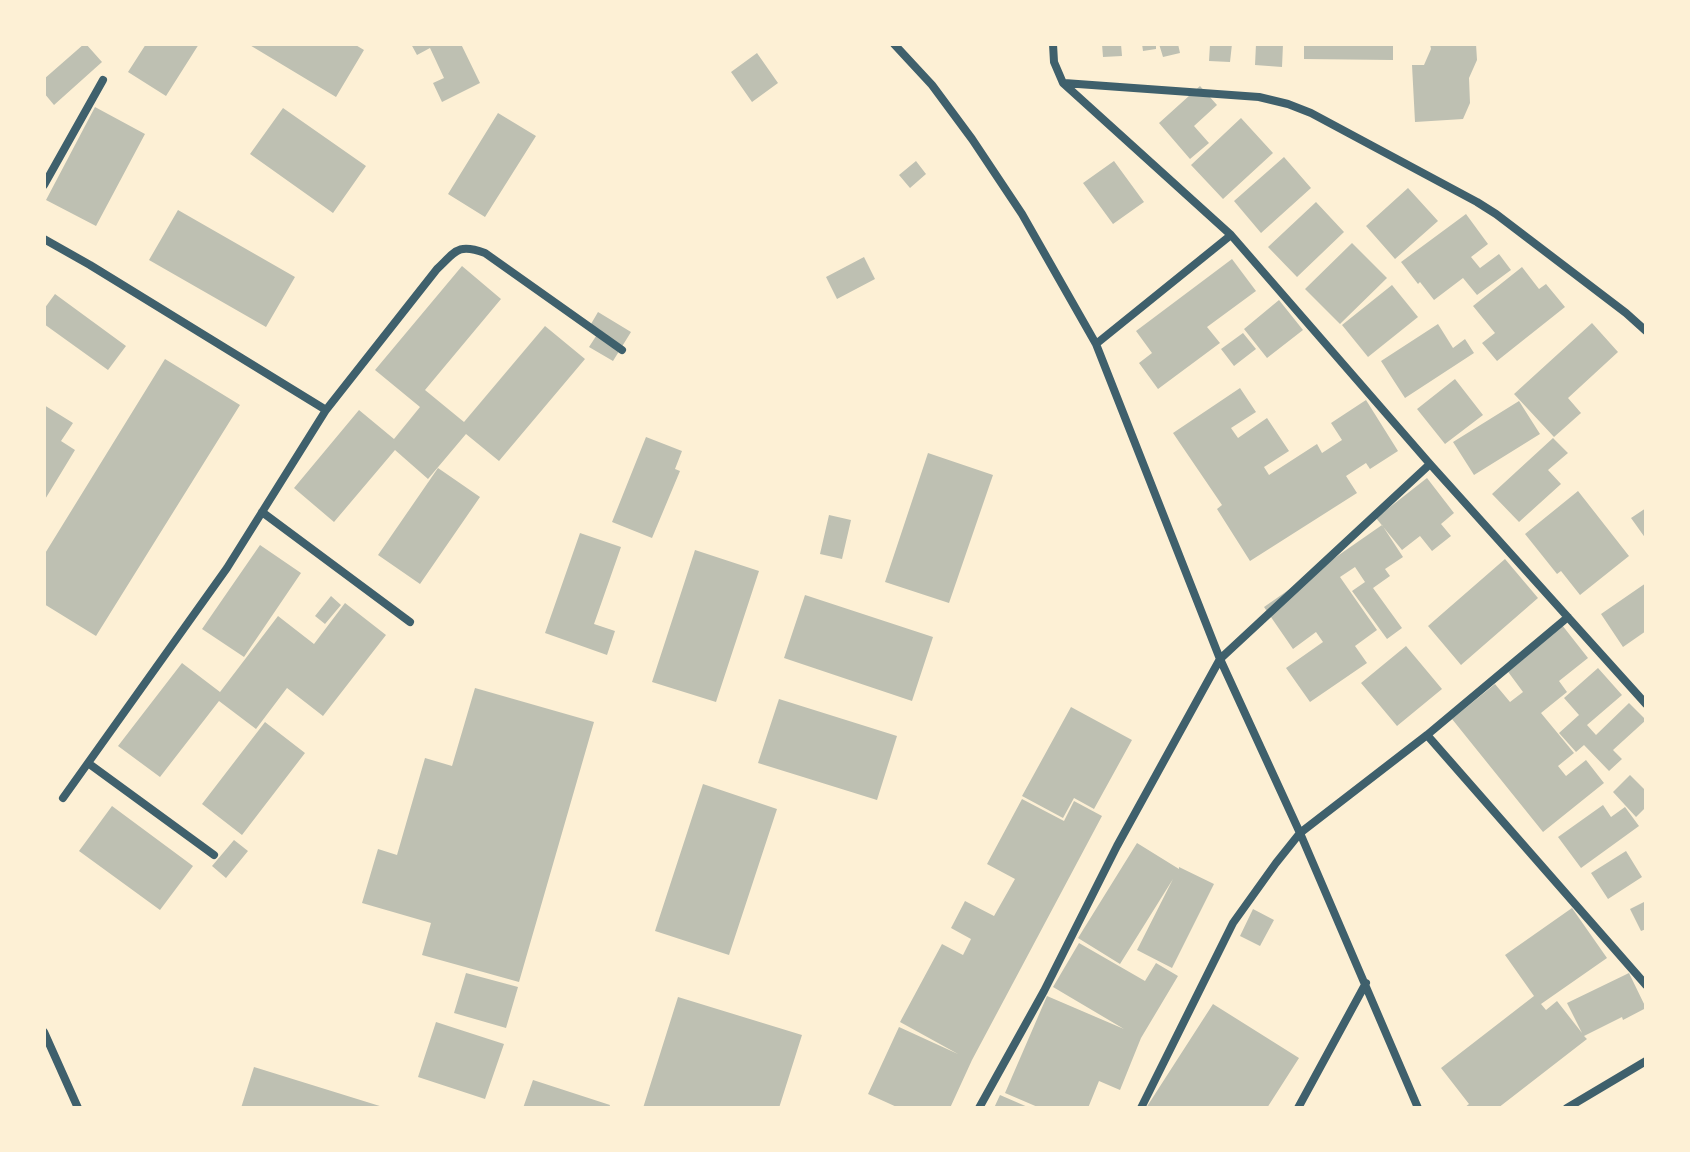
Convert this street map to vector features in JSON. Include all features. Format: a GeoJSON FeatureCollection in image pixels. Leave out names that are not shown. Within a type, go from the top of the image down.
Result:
{"type":"FeatureCollection","features":[{"type":"Feature","properties":{"kind":"street"},"geometry":{"type":"LineString","coordinates":[[894,44],[932,85],[1022,214],[1096,344],[1220,659],[1300,833],[1418,1108]]}},
{"type":"Feature","properties":{"kind":"street"},"geometry":{"type":"LineString","coordinates":[[1053,44],[1054,62],[1063,83],[1231,235],[1430,464],[1646,704]]}},
{"type":"Feature","properties":{"kind":"street"},"geometry":{"type":"LineString","coordinates":[[44,185],[103,80]]}},
{"type":"Feature","properties":{"kind":"street"},"geometry":{"type":"LineString","coordinates":[[1063,83],[1259,97],[1311,113],[1496,214],[1646,331]]}},
{"type":"Feature","properties":{"kind":"street"},"geometry":{"type":"LineString","coordinates":[[1096,344],[1231,235]]}},
{"type":"Feature","properties":{"kind":"street"},"geometry":{"type":"LineString","coordinates":[[44,239],[326,410]]}},
{"type":"Feature","properties":{"kind":"street"},"geometry":{"type":"LineString","coordinates":[[63,798],[227,568],[326,410],[437,269],[463,247],[485,253],[622,350]]}},
{"type":"Feature","properties":{"kind":"street"},"geometry":{"type":"LineString","coordinates":[[979,1108],[1220,659],[1430,464]]}},
{"type":"Feature","properties":{"kind":"street"},"geometry":{"type":"LineString","coordinates":[[262,512],[410,622]]}},
{"type":"Feature","properties":{"kind":"street"},"geometry":{"type":"LineString","coordinates":[[1141,1108],[1233,923],[1300,833],[1427,735],[1568,617]]}},
{"type":"Feature","properties":{"kind":"street"},"geometry":{"type":"LineString","coordinates":[[1427,735],[1646,985]]}},
{"type":"Feature","properties":{"kind":"street"},"geometry":{"type":"LineString","coordinates":[[88,763],[214,855]]}},
{"type":"Feature","properties":{"kind":"street"},"geometry":{"type":"LineString","coordinates":[[1298,1108],[1366,983]]}},
{"type":"Feature","properties":{"kind":"street"},"geometry":{"type":"LineString","coordinates":[[44,1032],[78,1108]]}},
{"type":"Feature","properties":{"kind":"street"},"geometry":{"type":"LineString","coordinates":[[1567,1108],[1646,1061]]}},
{"type":"Feature","properties":{"kind":"building"},"geometry":{"type":"Polygon","coordinates":[[[84,44],[102,62],[54,105],[44,93],[44,79],[84,44]]]}},
{"type":"Feature","properties":{"kind":"building"},"geometry":{"type":"Polygon","coordinates":[[[146,44],[199,44],[166,96],[128,72],[146,44]]]}},
{"type":"Feature","properties":{"kind":"building"},"geometry":{"type":"Polygon","coordinates":[[[248,44],[354,44],[364,50],[336,97],[248,44]]]}},
{"type":"Feature","properties":{"kind":"building"},"geometry":{"type":"Polygon","coordinates":[[[411,44],[461,44],[480,83],[442,102],[433,83],[444,78],[430,48],[417,55],[411,44]]]}},
{"type":"Feature","properties":{"kind":"building"},"geometry":{"type":"Polygon","coordinates":[[[1102,44],[1121,44],[1122,56],[1103,57],[1102,44]]]}},
{"type":"Feature","properties":{"kind":"building"},"geometry":{"type":"Polygon","coordinates":[[[1142,44],[1156,44],[1156,49],[1143,51],[1142,44]]]}},
{"type":"Feature","properties":{"kind":"building"},"geometry":{"type":"Polygon","coordinates":[[[1159,44],[1178,44],[1180,53],[1163,57],[1159,44]]]}},
{"type":"Feature","properties":{"kind":"building"},"geometry":{"type":"Polygon","coordinates":[[[1210,44],[1232,44],[1230,62],[1209,61],[1210,44]]]}},
{"type":"Feature","properties":{"kind":"building"},"geometry":{"type":"Polygon","coordinates":[[[1256,44],[1283,44],[1282,67],[1255,65],[1256,44]]]}},
{"type":"Feature","properties":{"kind":"building"},"geometry":{"type":"Polygon","coordinates":[[[1304,44],[1393,44],[1393,60],[1304,59],[1304,44]]]}},
{"type":"Feature","properties":{"kind":"building"},"geometry":{"type":"Polygon","coordinates":[[[1430,44],[1476,44],[1477,60],[1469,78],[1470,103],[1463,119],[1415,122],[1412,65],[1424,65],[1430,44]]]}},
{"type":"Feature","properties":{"kind":"building"},"geometry":{"type":"Polygon","coordinates":[[[757,53],[778,83],[752,102],[731,72],[757,53]]]}},
{"type":"Feature","properties":{"kind":"building"},"geometry":{"type":"Polygon","coordinates":[[[1200,86],[1217,105],[1194,126],[1209,143],[1190,159],[1159,123],[1200,86]]]}},
{"type":"Feature","properties":{"kind":"building"},"geometry":{"type":"Polygon","coordinates":[[[95,107],[145,134],[96,226],[46,200],[95,107]]]}},
{"type":"Feature","properties":{"kind":"building"},"geometry":{"type":"Polygon","coordinates":[[[283,108],[366,166],[333,213],[250,154],[283,108]]]}},
{"type":"Feature","properties":{"kind":"building"},"geometry":{"type":"Polygon","coordinates":[[[498,113],[536,136],[485,217],[448,194],[498,113]]]}},
{"type":"Feature","properties":{"kind":"building"},"geometry":{"type":"Polygon","coordinates":[[[1241,118],[1273,153],[1223,199],[1191,165],[1241,118]]]}},
{"type":"Feature","properties":{"kind":"building"},"geometry":{"type":"Polygon","coordinates":[[[1284,157],[1311,188],[1261,233],[1234,201],[1284,157]]]}},
{"type":"Feature","properties":{"kind":"building"},"geometry":{"type":"Polygon","coordinates":[[[916,161],[926,174],[910,188],[899,175],[916,161]]]}},
{"type":"Feature","properties":{"kind":"building"},"geometry":{"type":"Polygon","coordinates":[[[1114,161],[1144,202],[1113,224],[1083,183],[1114,161]]]}},
{"type":"Feature","properties":{"kind":"building"},"geometry":{"type":"Polygon","coordinates":[[[1408,188],[1438,221],[1395,259],[1366,226],[1408,188]]]}},
{"type":"Feature","properties":{"kind":"building"},"geometry":{"type":"Polygon","coordinates":[[[1316,202],[1344,232],[1297,277],[1268,247],[1316,202]]]}},
{"type":"Feature","properties":{"kind":"building"},"geometry":{"type":"Polygon","coordinates":[[[178,210],[295,277],[266,327],[149,260],[178,210]]]}},
{"type":"Feature","properties":{"kind":"building"},"geometry":{"type":"Polygon","coordinates":[[[1466,214],[1488,244],[1471,257],[1480,268],[1499,254],[1511,270],[1477,295],[1463,278],[1434,300],[1401,262],[1466,214]]]}},
{"type":"Feature","properties":{"kind":"building"},"geometry":{"type":"Polygon","coordinates":[[[1352,243],[1387,278],[1340,324],[1305,289],[1352,243]]]}},
{"type":"Feature","properties":{"kind":"building"},"geometry":{"type":"Polygon","coordinates":[[[864,257],[875,279],[837,299],[826,277],[864,257]]]}},
{"type":"Feature","properties":{"kind":"building"},"geometry":{"type":"Polygon","coordinates":[[[1232,259],[1256,291],[1207,327],[1220,343],[1158,389],[1139,363],[1152,353],[1136,331],[1232,259]]]}},
{"type":"Feature","properties":{"kind":"building"},"geometry":{"type":"Polygon","coordinates":[[[462,266],[501,299],[425,390],[464,422],[545,326],[585,359],[499,461],[466,434],[428,479],[395,450],[334,522],[294,488],[359,410],[394,439],[420,407],[375,370],[462,266]]]}},
{"type":"Feature","properties":{"kind":"building"},"geometry":{"type":"Polygon","coordinates":[[[1522,267],[1539,289],[1546,284],[1565,307],[1497,361],[1482,343],[1495,333],[1473,306],[1522,267]]]}},
{"type":"Feature","properties":{"kind":"building"},"geometry":{"type":"Polygon","coordinates":[[[1392,285],[1418,317],[1368,357],[1342,325],[1392,285]]]}},
{"type":"Feature","properties":{"kind":"building"},"geometry":{"type":"Polygon","coordinates":[[[55,294],[126,346],[108,370],[44,324],[44,309],[55,294]]]}},
{"type":"Feature","properties":{"kind":"building"},"geometry":{"type":"Polygon","coordinates":[[[1279,300],[1303,330],[1267,358],[1244,329],[1279,300]]]}},
{"type":"Feature","properties":{"kind":"building"},"geometry":{"type":"Polygon","coordinates":[[[598,312],[631,332],[613,361],[589,347],[600,330],[591,324],[598,312]]]}},
{"type":"Feature","properties":{"kind":"building"},"geometry":{"type":"Polygon","coordinates":[[[1592,323],[1618,352],[1568,398],[1581,413],[1554,437],[1514,394],[1592,323]]]}},
{"type":"Feature","properties":{"kind":"building"},"geometry":{"type":"Polygon","coordinates":[[[1438,324],[1453,348],[1465,339],[1474,353],[1405,398],[1381,361],[1438,324]]]}},
{"type":"Feature","properties":{"kind":"building"},"geometry":{"type":"Polygon","coordinates":[[[1243,333],[1256,349],[1234,366],[1221,349],[1243,333]]]}},
{"type":"Feature","properties":{"kind":"building"},"geometry":{"type":"Polygon","coordinates":[[[165,359],[240,405],[96,636],[44,604],[44,555],[165,359]]]}},
{"type":"Feature","properties":{"kind":"building"},"geometry":{"type":"Polygon","coordinates":[[[1455,379],[1483,415],[1445,444],[1417,409],[1455,379]]]}},
{"type":"Feature","properties":{"kind":"building"},"geometry":{"type":"Polygon","coordinates":[[[1240,388],[1256,412],[1231,428],[1238,438],[1267,418],[1289,451],[1264,467],[1269,475],[1317,444],[1322,453],[1342,440],[1331,423],[1366,400],[1398,451],[1370,469],[1366,463],[1346,476],[1357,493],[1250,561],[1217,509],[1222,505],[1173,433],[1240,388]]]}},
{"type":"Feature","properties":{"kind":"building"},"geometry":{"type":"Polygon","coordinates":[[[1519,401],[1540,434],[1474,475],[1453,442],[1519,401]]]}},
{"type":"Feature","properties":{"kind":"building"},"geometry":{"type":"Polygon","coordinates":[[[44,405],[73,423],[61,441],[75,450],[44,501],[44,405]]]}},
{"type":"Feature","properties":{"kind":"building"},"geometry":{"type":"Polygon","coordinates":[[[646,437],[682,451],[675,469],[680,471],[652,538],[612,522],[646,437]]]}},
{"type":"Feature","properties":{"kind":"building"},"geometry":{"type":"Polygon","coordinates":[[[1553,438],[1568,453],[1548,470],[1561,484],[1519,522],[1492,494],[1553,438]]]}},
{"type":"Feature","properties":{"kind":"building"},"geometry":{"type":"Polygon","coordinates":[[[928,453],[993,475],[949,603],[885,582],[928,453]]]}},
{"type":"Feature","properties":{"kind":"building"},"geometry":{"type":"Polygon","coordinates":[[[438,468],[480,497],[420,584],[378,555],[438,468]]]}},
{"type":"Feature","properties":{"kind":"building"},"geometry":{"type":"Polygon","coordinates":[[[1427,478],[1454,513],[1441,524],[1451,536],[1432,551],[1420,536],[1402,550],[1376,518],[1427,478]]]}},
{"type":"Feature","properties":{"kind":"building"},"geometry":{"type":"Polygon","coordinates":[[[1578,491],[1629,556],[1580,595],[1561,571],[1557,574],[1525,534],[1578,491]]]}},
{"type":"Feature","properties":{"kind":"building"},"geometry":{"type":"Polygon","coordinates":[[[1646,508],[1646,539],[1631,518],[1646,508]]]}},
{"type":"Feature","properties":{"kind":"building"},"geometry":{"type":"Polygon","coordinates":[[[829,515],[851,520],[842,559],[820,554],[829,515]]]}},
{"type":"Feature","properties":{"kind":"building"},"geometry":{"type":"Polygon","coordinates":[[[1382,525],[1403,557],[1385,569],[1390,576],[1373,588],[1402,628],[1387,639],[1352,591],[1365,582],[1355,567],[1340,577],[1377,630],[1355,646],[1367,663],[1310,702],[1286,668],[1323,642],[1316,632],[1293,649],[1264,607],[1382,525]]]}},
{"type":"Feature","properties":{"kind":"building"},"geometry":{"type":"Polygon","coordinates":[[[580,533],[621,547],[594,624],[615,631],[607,655],[545,633],[580,533]]]}},
{"type":"Feature","properties":{"kind":"building"},"geometry":{"type":"Polygon","coordinates":[[[260,545],[301,573],[244,657],[202,629],[260,545]]]}},
{"type":"Feature","properties":{"kind":"building"},"geometry":{"type":"Polygon","coordinates":[[[695,550],[759,571],[716,702],[652,682],[695,550]]]}},
{"type":"Feature","properties":{"kind":"building"},"geometry":{"type":"Polygon","coordinates":[[[1505,559],[1538,598],[1461,665],[1428,626],[1505,559]]]}},
{"type":"Feature","properties":{"kind":"building"},"geometry":{"type":"Polygon","coordinates":[[[1646,583],[1646,631],[1623,647],[1601,614],[1646,583]]]}},
{"type":"Feature","properties":{"kind":"building"},"geometry":{"type":"Polygon","coordinates":[[[805,595],[933,637],[912,701],[784,658],[805,595]]]}},
{"type":"Feature","properties":{"kind":"building"},"geometry":{"type":"Polygon","coordinates":[[[331,596],[341,605],[325,624],[315,616],[331,596]]]}},
{"type":"Feature","properties":{"kind":"building"},"geometry":{"type":"Polygon","coordinates":[[[345,603],[386,635],[323,716],[287,688],[256,729],[219,701],[160,777],[118,746],[182,663],[220,692],[278,616],[314,644],[345,603]]]}},
{"type":"Feature","properties":{"kind":"building"},"geometry":{"type":"Polygon","coordinates":[[[1562,625],[1588,658],[1559,681],[1567,692],[1541,713],[1574,753],[1558,766],[1566,776],[1586,760],[1604,783],[1543,832],[1452,719],[1495,684],[1510,702],[1523,692],[1506,669],[1562,625]]]}},
{"type":"Feature","properties":{"kind":"building"},"geometry":{"type":"Polygon","coordinates":[[[1406,646],[1442,689],[1397,726],[1361,683],[1406,646]]]}},
{"type":"Feature","properties":{"kind":"building"},"geometry":{"type":"Polygon","coordinates":[[[1598,668],[1622,695],[1587,725],[1596,735],[1629,703],[1646,720],[1613,750],[1622,759],[1609,771],[1584,745],[1576,752],[1559,733],[1579,715],[1564,698],[1598,668]]]}},
{"type":"Feature","properties":{"kind":"building"},"geometry":{"type":"Polygon","coordinates":[[[475,688],[594,722],[519,982],[422,955],[431,923],[362,903],[378,849],[397,855],[425,758],[452,766],[475,688]]]}},
{"type":"Feature","properties":{"kind":"building"},"geometry":{"type":"Polygon","coordinates":[[[779,699],[897,736],[877,800],[758,763],[779,699]]]}},
{"type":"Feature","properties":{"kind":"building"},"geometry":{"type":"Polygon","coordinates":[[[1071,707],[1132,740],[1094,809],[1074,798],[1063,818],[1022,796],[1071,707]]]}},
{"type":"Feature","properties":{"kind":"building"},"geometry":{"type":"Polygon","coordinates":[[[265,722],[305,753],[242,835],[202,804],[265,722]]]}},
{"type":"Feature","properties":{"kind":"building"},"geometry":{"type":"Polygon","coordinates":[[[1630,775],[1646,791],[1646,807],[1636,817],[1613,792],[1630,775]]]}},
{"type":"Feature","properties":{"kind":"building"},"geometry":{"type":"Polygon","coordinates":[[[703,784],[777,809],[729,955],[655,931],[703,784]]]}},
{"type":"Feature","properties":{"kind":"building"},"geometry":{"type":"Polygon","coordinates":[[[1022,799],[1064,821],[1074,801],[1102,816],[972,1060],[950,1108],[899,1108],[868,1094],[899,1027],[958,1054],[900,1022],[942,944],[963,955],[971,939],[951,928],[965,901],[994,916],[1015,879],[987,864],[1022,799]]]}},
{"type":"Feature","properties":{"kind":"building"},"geometry":{"type":"Polygon","coordinates":[[[1603,805],[1611,817],[1625,807],[1639,826],[1581,868],[1558,837],[1603,805]]]}},
{"type":"Feature","properties":{"kind":"building"},"geometry":{"type":"Polygon","coordinates":[[[112,806],[193,866],[160,910],[79,851],[112,806]]]}},
{"type":"Feature","properties":{"kind":"building"},"geometry":{"type":"Polygon","coordinates":[[[234,840],[248,851],[226,878],[212,866],[234,840]]]}},
{"type":"Feature","properties":{"kind":"building"},"geometry":{"type":"Polygon","coordinates":[[[1137,843],[1179,869],[1214,884],[1172,968],[1137,950],[1173,879],[1120,964],[1078,938],[1137,843]]]}},
{"type":"Feature","properties":{"kind":"building"},"geometry":{"type":"Polygon","coordinates":[[[1626,851],[1642,877],[1608,899],[1591,873],[1626,851]]]}},
{"type":"Feature","properties":{"kind":"building"},"geometry":{"type":"Polygon","coordinates":[[[1646,901],[1646,929],[1641,931],[1630,909],[1646,901]]]}},
{"type":"Feature","properties":{"kind":"building"},"geometry":{"type":"Polygon","coordinates":[[[1572,908],[1607,958],[1541,1004],[1546,1010],[1557,1001],[1582,1033],[1567,1003],[1629,973],[1646,1008],[1584,1036],[1587,1039],[1498,1108],[1464,1108],[1469,1104],[1441,1068],[1534,996],[1505,955],[1572,908]]]}},
{"type":"Feature","properties":{"kind":"building"},"geometry":{"type":"Polygon","coordinates":[[[1253,909],[1274,920],[1260,946],[1240,936],[1253,909]]]}},
{"type":"Feature","properties":{"kind":"building"},"geometry":{"type":"Polygon","coordinates":[[[1079,943],[1145,981],[1156,963],[1178,976],[1141,1038],[1120,1090],[1099,1081],[1088,1108],[1040,1108],[1005,1093],[1047,996],[1124,1029],[1053,987],[1079,943]]]}},
{"type":"Feature","properties":{"kind":"building"},"geometry":{"type":"Polygon","coordinates":[[[466,973],[518,987],[506,1028],[454,1013],[466,973]]]}},
{"type":"Feature","properties":{"kind":"building"},"geometry":{"type":"Polygon","coordinates":[[[678,997],[802,1035],[779,1108],[643,1108],[678,997]]]}},
{"type":"Feature","properties":{"kind":"building"},"geometry":{"type":"Polygon","coordinates":[[[1213,1004],[1299,1058],[1267,1108],[1146,1108],[1213,1004]]]}},
{"type":"Feature","properties":{"kind":"building"},"geometry":{"type":"Polygon","coordinates":[[[436,1022],[504,1044],[485,1099],[418,1077],[436,1022]]]}},
{"type":"Feature","properties":{"kind":"building"},"geometry":{"type":"Polygon","coordinates":[[[254,1067],[383,1107],[383,1108],[241,1108],[254,1067]]]}},
{"type":"Feature","properties":{"kind":"building"},"geometry":{"type":"Polygon","coordinates":[[[533,1080],[610,1105],[609,1108],[523,1108],[533,1080]]]}},
{"type":"Feature","properties":{"kind":"building"},"geometry":{"type":"Polygon","coordinates":[[[1000,1095],[1030,1108],[994,1108],[1000,1095]]]}}]}
